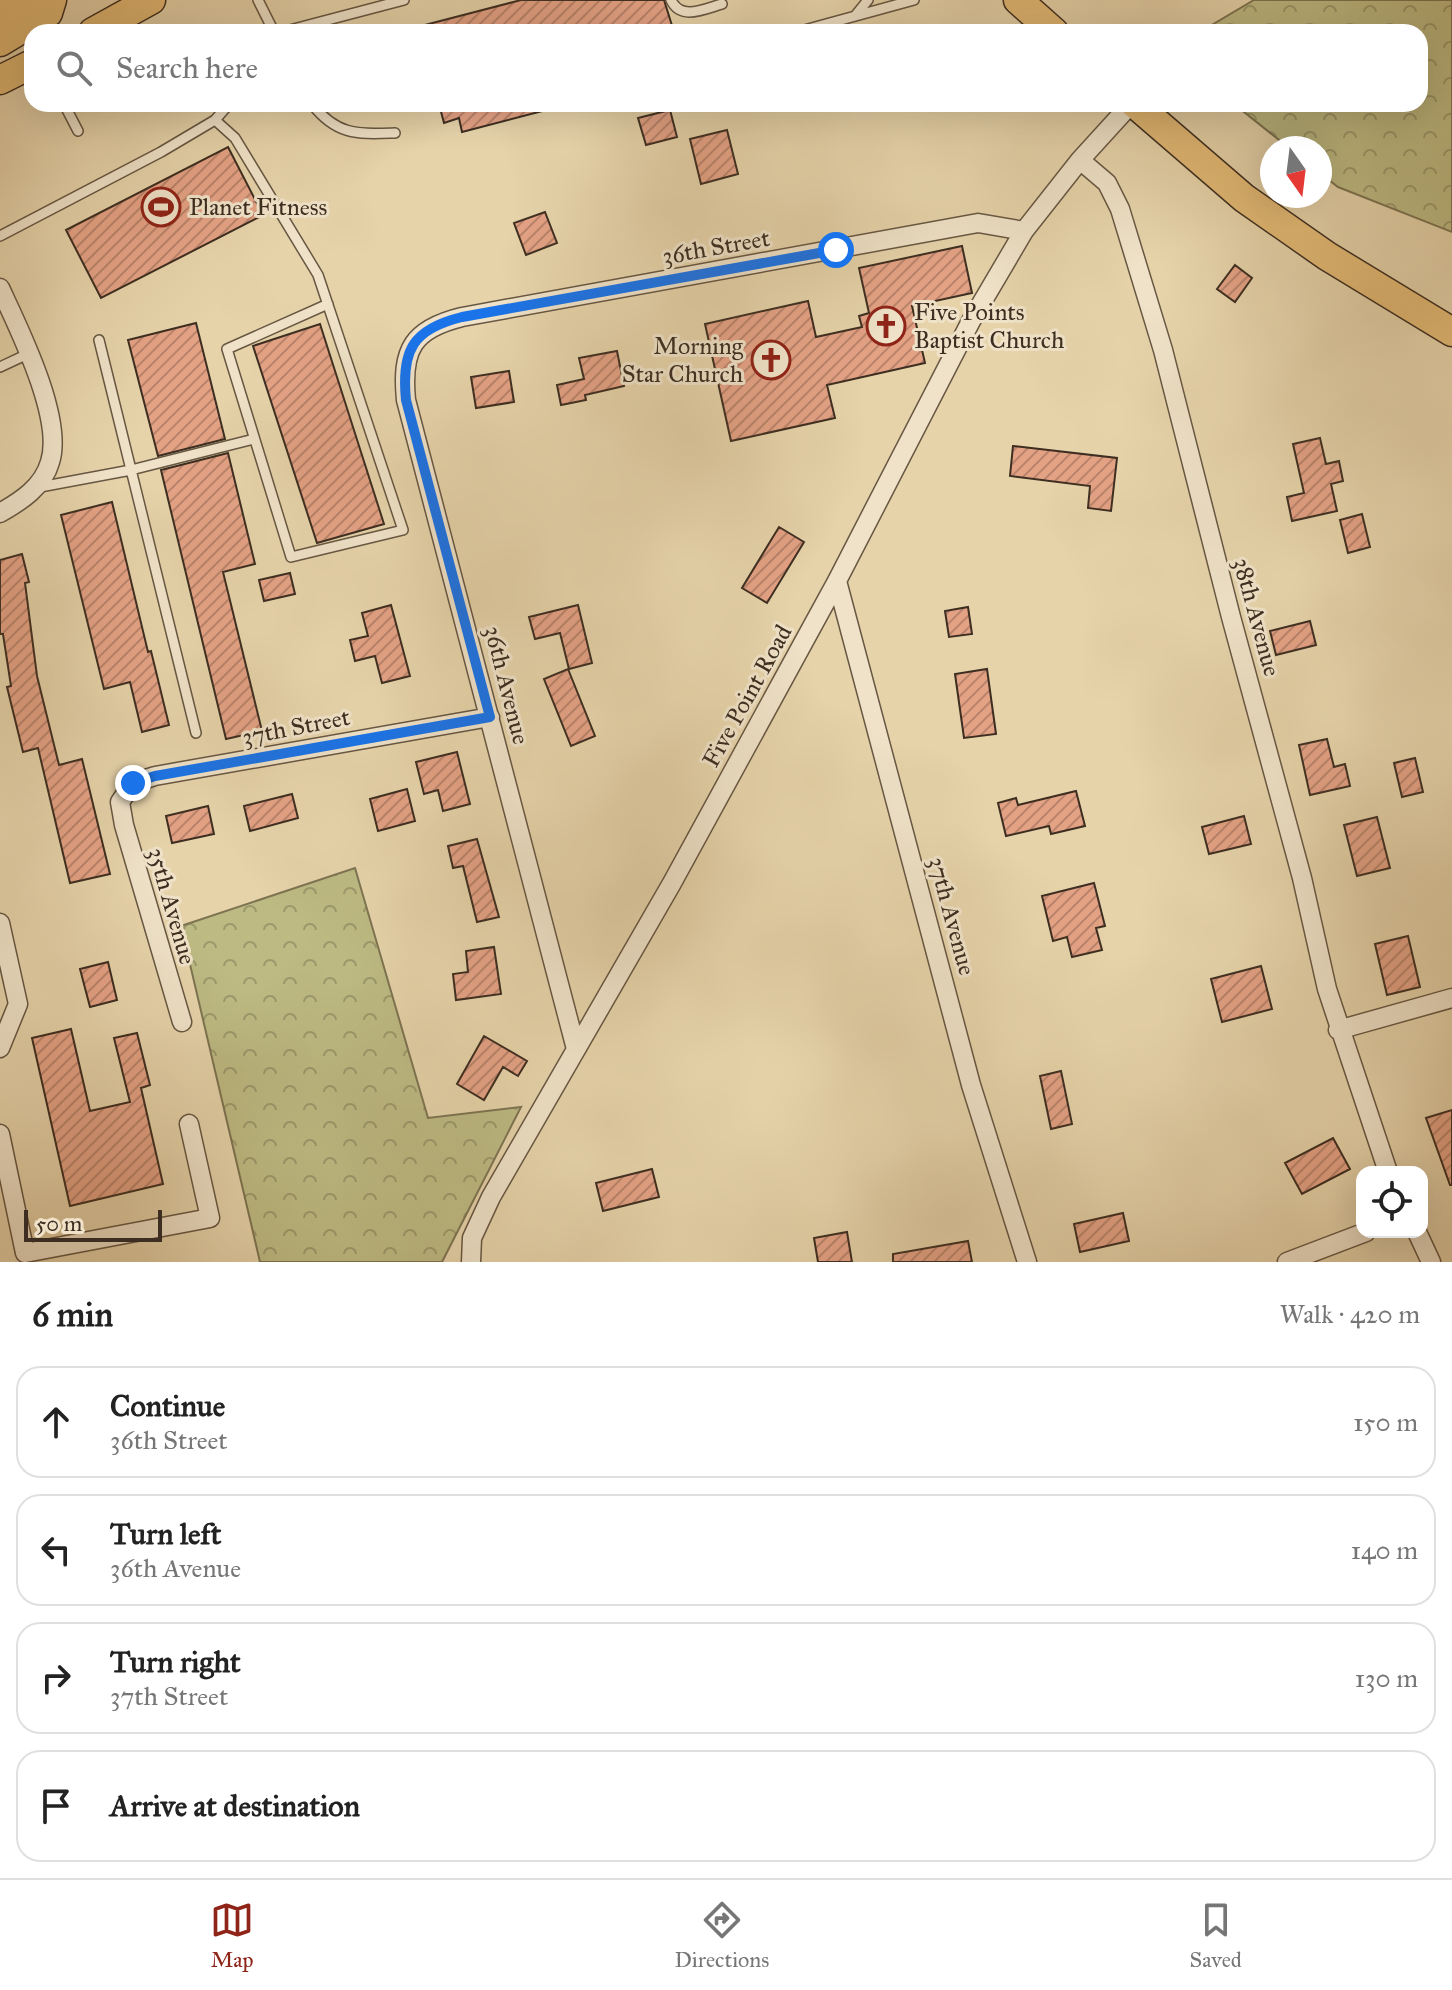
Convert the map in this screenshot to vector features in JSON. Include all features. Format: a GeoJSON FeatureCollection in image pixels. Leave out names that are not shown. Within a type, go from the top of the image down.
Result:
{"type":"FeatureCollection","features":[{"type":"Feature","properties":{"kind":"highway"},"geometry":{"type":"LineString","coordinates":[[0,15],[28,0]]}},
{"type":"Feature","properties":{"kind":"highway"},"geometry":{"type":"LineString","coordinates":[[30,24],[48,13],[52,0]]}},
{"type":"Feature","properties":{"kind":"highway"},"geometry":{"type":"LineString","coordinates":[[108,24],[151,0]]}},
{"type":"Feature","properties":{"kind":"highway"},"geometry":{"type":"LineString","coordinates":[[1018,0],[1045,24]]}},
{"type":"Feature","properties":{"kind":"highway"},"geometry":{"type":"LineString","coordinates":[[0,42],[24,28]]}},
{"type":"Feature","properties":{"kind":"highway"},"geometry":{"type":"LineString","coordinates":[[0,80],[24,68]]}},
{"type":"Feature","properties":{"kind":"highway"},"geometry":{"type":"LineString","coordinates":[[1142,112],[1244,198],[1327,256],[1452,332]]}},
{"type":"Feature","properties":{"kind":"street"},"geometry":{"type":"LineString","coordinates":[[1080,160],[1125,112]]}},
{"type":"Feature","properties":{"kind":"street","name":"Five Point Road"},"geometry":{"type":"LineString","coordinates":[[471,1262],[472,1238],[491,1197],[672,883],[837,581],[971,321],[1024,231],[1080,160]]}},
{"type":"Feature","properties":{"kind":"street","name":"38th Avenue"},"geometry":{"type":"LineString","coordinates":[[1080,160],[1107,183],[1120,209],[1163,350],[1302,878],[1338,1030],[1386,1166]]}},
{"type":"Feature","properties":{"kind":"street","name":"36th Street"},"geometry":{"type":"LineString","coordinates":[[421,334],[440,322],[462,317],[978,223],[1024,231]]}},
{"type":"Feature","properties":{"kind":"street"},"geometry":{"type":"LineString","coordinates":[[0,288],[30,353],[54,442],[50,464],[37,488],[0,513]]}},
{"type":"Feature","properties":{"kind":"street","name":"36th Avenue"},"geometry":{"type":"LineString","coordinates":[[421,334],[408,354],[404,377],[406,400],[576,1049]]}},
{"type":"Feature","properties":{"kind":"street","name":"37th Avenue"},"geometry":{"type":"LineString","coordinates":[[837,581],[971,1085],[1027,1262]]}},
{"type":"Feature","properties":{"kind":"street","name":"37th Street"},"geometry":{"type":"LineString","coordinates":[[120,802],[133,783],[155,776],[490,717]]}},
{"type":"Feature","properties":{"kind":"street","name":"35th Avenue"},"geometry":{"type":"LineString","coordinates":[[120,802],[136,869],[182,1022]]}},
{"type":"Feature","properties":{"kind":"street"},"geometry":{"type":"LineString","coordinates":[[0,923],[18,1004],[0,1048]]}},
{"type":"Feature","properties":{"kind":"street"},"geometry":{"type":"LineString","coordinates":[[1338,1030],[1452,998]]}},
{"type":"Feature","properties":{"kind":"street"},"geometry":{"type":"LineString","coordinates":[[0,1134],[25,1253],[210,1218],[189,1124]]}},
{"type":"Feature","properties":{"kind":"street"},"geometry":{"type":"LineString","coordinates":[[1287,1262],[1356,1236]]}},
{"type":"Feature","properties":{"kind":"street"},"geometry":{"type":"LineString","coordinates":[[1420,1238],[1431,1262]]}},
{"type":"Feature","properties":{"kind":"lane"},"geometry":{"type":"LineString","coordinates":[[258,0],[270,24]]}},
{"type":"Feature","properties":{"kind":"lane"},"geometry":{"type":"LineString","coordinates":[[312,24],[404,0]]}},
{"type":"Feature","properties":{"kind":"lane"},"geometry":{"type":"LineString","coordinates":[[671,0],[673,6],[682,12],[722,4]]}},
{"type":"Feature","properties":{"kind":"lane"},"geometry":{"type":"LineString","coordinates":[[853,17],[868,0]]}},
{"type":"Feature","properties":{"kind":"lane"},"geometry":{"type":"LineString","coordinates":[[827,24],[914,0]]}},
{"type":"Feature","properties":{"kind":"lane"},"geometry":{"type":"LineString","coordinates":[[68,112],[78,131]]}},
{"type":"Feature","properties":{"kind":"lane"},"geometry":{"type":"LineString","coordinates":[[0,236],[161,152],[215,120],[222,112]]}},
{"type":"Feature","properties":{"kind":"lane"},"geometry":{"type":"LineString","coordinates":[[318,112],[326,122],[358,134],[395,133]]}},
{"type":"Feature","properties":{"kind":"lane"},"geometry":{"type":"LineString","coordinates":[[215,120],[235,138],[318,275],[328,304],[403,530],[291,557],[227,349],[328,304]]}},
{"type":"Feature","properties":{"kind":"lane"},"geometry":{"type":"LineString","coordinates":[[99,340],[196,733]]}},
{"type":"Feature","properties":{"kind":"lane"},"geometry":{"type":"LineString","coordinates":[[0,367],[30,353]]}},
{"type":"Feature","properties":{"kind":"lane"},"geometry":{"type":"LineString","coordinates":[[37,488],[131,470],[254,439]]}},
{"type":"Feature","properties":{"kind":"green space"},"geometry":{"type":"Polygon","coordinates":[[[1254,0],[1452,0],[1452,232],[1332,182],[1332,136],[1274,136],[1244,112],[1428,112],[1428,24],[1214,24],[1254,0]]]}},
{"type":"Feature","properties":{"kind":"green space"},"geometry":{"type":"Polygon","coordinates":[[[355,868],[428,1118],[521,1107],[442,1262],[260,1262],[181,926],[355,868]]]}},
{"type":"Feature","properties":{"kind":"building"},"geometry":{"type":"Polygon","coordinates":[[[521,0],[664,0],[672,24],[429,24],[521,0]]]}},
{"type":"Feature","properties":{"kind":"building"},"geometry":{"type":"Polygon","coordinates":[[[441,112],[539,112],[462,132],[459,118],[444,123],[441,112]]]}},
{"type":"Feature","properties":{"kind":"building"},"geometry":{"type":"Polygon","coordinates":[[[671,112],[677,137],[646,145],[638,118],[671,112]]]}},
{"type":"Feature","properties":{"kind":"building"},"geometry":{"type":"Polygon","coordinates":[[[727,130],[738,174],[701,184],[690,139],[727,130]]]}},
{"type":"Feature","properties":{"kind":"building"},"geometry":{"type":"Polygon","coordinates":[[[228,147],[263,215],[101,298],[66,230],[228,147]]]}},
{"type":"Feature","properties":{"kind":"building"},"geometry":{"type":"Polygon","coordinates":[[[545,212],[557,243],[526,255],[514,223],[545,212]]]}},
{"type":"Feature","properties":{"kind":"building"},"geometry":{"type":"Polygon","coordinates":[[[962,246],[972,293],[912,306],[925,363],[827,385],[835,418],[731,441],[705,324],[808,301],[816,337],[862,327],[859,316],[869,313],[859,268],[962,246]]]}},
{"type":"Feature","properties":{"kind":"building"},"geometry":{"type":"Polygon","coordinates":[[[1235,265],[1252,278],[1235,302],[1217,289],[1235,265]]]}},
{"type":"Feature","properties":{"kind":"building"},"geometry":{"type":"Polygon","coordinates":[[[196,323],[225,439],[158,456],[128,340],[196,323]]]}},
{"type":"Feature","properties":{"kind":"building"},"geometry":{"type":"Polygon","coordinates":[[[320,324],[384,524],[317,543],[253,346],[320,324]]]}},
{"type":"Feature","properties":{"kind":"building"},"geometry":{"type":"Polygon","coordinates":[[[617,351],[624,386],[585,395],[586,400],[561,405],[557,385],[584,379],[579,358],[617,351]]]}},
{"type":"Feature","properties":{"kind":"building"},"geometry":{"type":"Polygon","coordinates":[[[509,371],[514,402],[476,408],[471,377],[509,371]]]}},
{"type":"Feature","properties":{"kind":"building"},"geometry":{"type":"Polygon","coordinates":[[[1320,438],[1326,464],[1339,461],[1343,481],[1331,484],[1337,511],[1292,521],[1287,497],[1304,493],[1293,444],[1320,438]]]}},
{"type":"Feature","properties":{"kind":"building"},"geometry":{"type":"Polygon","coordinates":[[[1013,446],[1117,458],[1111,511],[1088,508],[1090,486],[1010,476],[1013,446]]]}},
{"type":"Feature","properties":{"kind":"building"},"geometry":{"type":"Polygon","coordinates":[[[228,453],[255,564],[223,572],[262,731],[226,739],[161,470],[228,453]]]}},
{"type":"Feature","properties":{"kind":"building"},"geometry":{"type":"Polygon","coordinates":[[[112,502],[169,725],[142,732],[130,682],[104,689],[61,515],[112,502]]]}},
{"type":"Feature","properties":{"kind":"building"},"geometry":{"type":"Polygon","coordinates":[[[1362,514],[1370,547],[1348,553],[1340,520],[1362,514]]]}},
{"type":"Feature","properties":{"kind":"building"},"geometry":{"type":"Polygon","coordinates":[[[779,527],[804,542],[767,603],[742,588],[779,527]]]}},
{"type":"Feature","properties":{"kind":"building"},"geometry":{"type":"Polygon","coordinates":[[[22,554],[29,582],[25,583],[37,676],[59,765],[82,759],[110,874],[70,883],[38,748],[23,752],[7,687],[11,686],[3,634],[0,634],[0,560],[22,554]]]}},
{"type":"Feature","properties":{"kind":"building"},"geometry":{"type":"Polygon","coordinates":[[[290,573],[295,594],[264,601],[259,580],[290,573]]]}},
{"type":"Feature","properties":{"kind":"building"},"geometry":{"type":"Polygon","coordinates":[[[391,605],[410,676],[382,683],[375,656],[355,661],[350,640],[368,636],[362,613],[391,605]]]}},
{"type":"Feature","properties":{"kind":"building"},"geometry":{"type":"Polygon","coordinates":[[[578,605],[592,663],[569,669],[560,633],[535,639],[529,617],[578,605]]]}},
{"type":"Feature","properties":{"kind":"building"},"geometry":{"type":"Polygon","coordinates":[[[968,607],[972,634],[949,637],[945,611],[968,607]]]}},
{"type":"Feature","properties":{"kind":"building"},"geometry":{"type":"Polygon","coordinates":[[[1310,621],[1316,645],[1276,655],[1270,631],[1310,621]]]}},
{"type":"Feature","properties":{"kind":"building"},"geometry":{"type":"Polygon","coordinates":[[[568,669],[595,736],[571,746],[544,679],[568,669]]]}},
{"type":"Feature","properties":{"kind":"building"},"geometry":{"type":"Polygon","coordinates":[[[987,669],[996,734],[964,738],[955,674],[987,669]]]}},
{"type":"Feature","properties":{"kind":"building"},"geometry":{"type":"Polygon","coordinates":[[[1327,739],[1334,767],[1345,764],[1350,786],[1310,795],[1299,745],[1327,739]]]}},
{"type":"Feature","properties":{"kind":"building"},"geometry":{"type":"Polygon","coordinates":[[[457,752],[470,804],[443,811],[438,790],[424,794],[416,762],[457,752]]]}},
{"type":"Feature","properties":{"kind":"building"},"geometry":{"type":"Polygon","coordinates":[[[1415,758],[1423,792],[1402,797],[1394,763],[1415,758]]]}},
{"type":"Feature","properties":{"kind":"building"},"geometry":{"type":"Polygon","coordinates":[[[407,789],[415,821],[378,831],[370,799],[407,789]]]}},
{"type":"Feature","properties":{"kind":"building"},"geometry":{"type":"Polygon","coordinates":[[[1076,791],[1085,826],[1051,834],[1049,826],[1006,836],[998,803],[1016,798],[1018,805],[1076,791]]]}},
{"type":"Feature","properties":{"kind":"building"},"geometry":{"type":"Polygon","coordinates":[[[292,794],[298,818],[250,831],[244,806],[292,794]]]}},
{"type":"Feature","properties":{"kind":"building"},"geometry":{"type":"Polygon","coordinates":[[[208,806],[214,834],[172,843],[166,816],[208,806]]]}},
{"type":"Feature","properties":{"kind":"building"},"geometry":{"type":"Polygon","coordinates":[[[1244,816],[1251,844],[1209,854],[1202,827],[1244,816]]]}},
{"type":"Feature","properties":{"kind":"building"},"geometry":{"type":"Polygon","coordinates":[[[1377,817],[1390,868],[1357,876],[1344,825],[1377,817]]]}},
{"type":"Feature","properties":{"kind":"building"},"geometry":{"type":"Polygon","coordinates":[[[477,839],[499,917],[477,922],[463,866],[453,868],[448,846],[477,839]]]}},
{"type":"Feature","properties":{"kind":"building"},"geometry":{"type":"Polygon","coordinates":[[[1094,883],[1105,926],[1096,928],[1102,950],[1072,957],[1067,937],[1053,941],[1042,896],[1094,883]]]}},
{"type":"Feature","properties":{"kind":"building"},"geometry":{"type":"Polygon","coordinates":[[[1408,936],[1420,987],[1387,995],[1375,944],[1408,936]]]}},
{"type":"Feature","properties":{"kind":"building"},"geometry":{"type":"Polygon","coordinates":[[[494,947],[501,994],[456,1000],[453,974],[468,972],[466,951],[494,947]]]}},
{"type":"Feature","properties":{"kind":"building"},"geometry":{"type":"Polygon","coordinates":[[[108,962],[117,1000],[90,1007],[80,969],[108,962]]]}},
{"type":"Feature","properties":{"kind":"building"},"geometry":{"type":"Polygon","coordinates":[[[1261,966],[1272,1009],[1222,1022],[1211,979],[1261,966]]]}},
{"type":"Feature","properties":{"kind":"building"},"geometry":{"type":"Polygon","coordinates":[[[71,1029],[90,1111],[130,1102],[114,1038],[137,1033],[150,1085],[141,1088],[163,1184],[70,1206],[32,1038],[71,1029]]]}},
{"type":"Feature","properties":{"kind":"building"},"geometry":{"type":"Polygon","coordinates":[[[484,1036],[527,1061],[518,1076],[503,1067],[484,1100],[457,1084],[484,1036]]]}},
{"type":"Feature","properties":{"kind":"building"},"geometry":{"type":"Polygon","coordinates":[[[1061,1071],[1072,1124],[1051,1129],[1040,1076],[1061,1071]]]}},
{"type":"Feature","properties":{"kind":"building"},"geometry":{"type":"Polygon","coordinates":[[[1452,1110],[1452,1185],[1450,1185],[1426,1118],[1452,1110]]]}},
{"type":"Feature","properties":{"kind":"building"},"geometry":{"type":"Polygon","coordinates":[[[1333,1138],[1350,1169],[1302,1194],[1285,1163],[1333,1138]]]}},
{"type":"Feature","properties":{"kind":"building"},"geometry":{"type":"Polygon","coordinates":[[[652,1169],[659,1197],[603,1211],[596,1183],[652,1169]]]}},
{"type":"Feature","properties":{"kind":"building"},"geometry":{"type":"Polygon","coordinates":[[[1123,1213],[1129,1241],[1080,1252],[1074,1224],[1123,1213]]]}},
{"type":"Feature","properties":{"kind":"building"},"geometry":{"type":"Polygon","coordinates":[[[847,1232],[852,1262],[818,1262],[814,1238],[847,1232]]]}},
{"type":"Feature","properties":{"kind":"building"},"geometry":{"type":"Polygon","coordinates":[[[968,1241],[972,1262],[893,1262],[893,1254],[968,1241]]]}},
{"type":"Feature","properties":{"kind":"place","name":"Planet Fitness"},"geometry":{"type":"Point","coordinates":[161,207]}},
{"type":"Feature","properties":{"kind":"place","name":"Five Points Baptist Church"},"geometry":{"type":"Point","coordinates":[886,326]}},
{"type":"Feature","properties":{"kind":"place","name":"Morning Star Church"},"geometry":{"type":"Point","coordinates":[771,360]}},
{"type":"Feature","properties":{"kind":"route"},"geometry":{"type":"LineString","coordinates":[[133,783],[155,776],[490,717],[406,400],[404,377],[408,354],[421,334],[440,322],[462,317],[836,250]]}}]}
